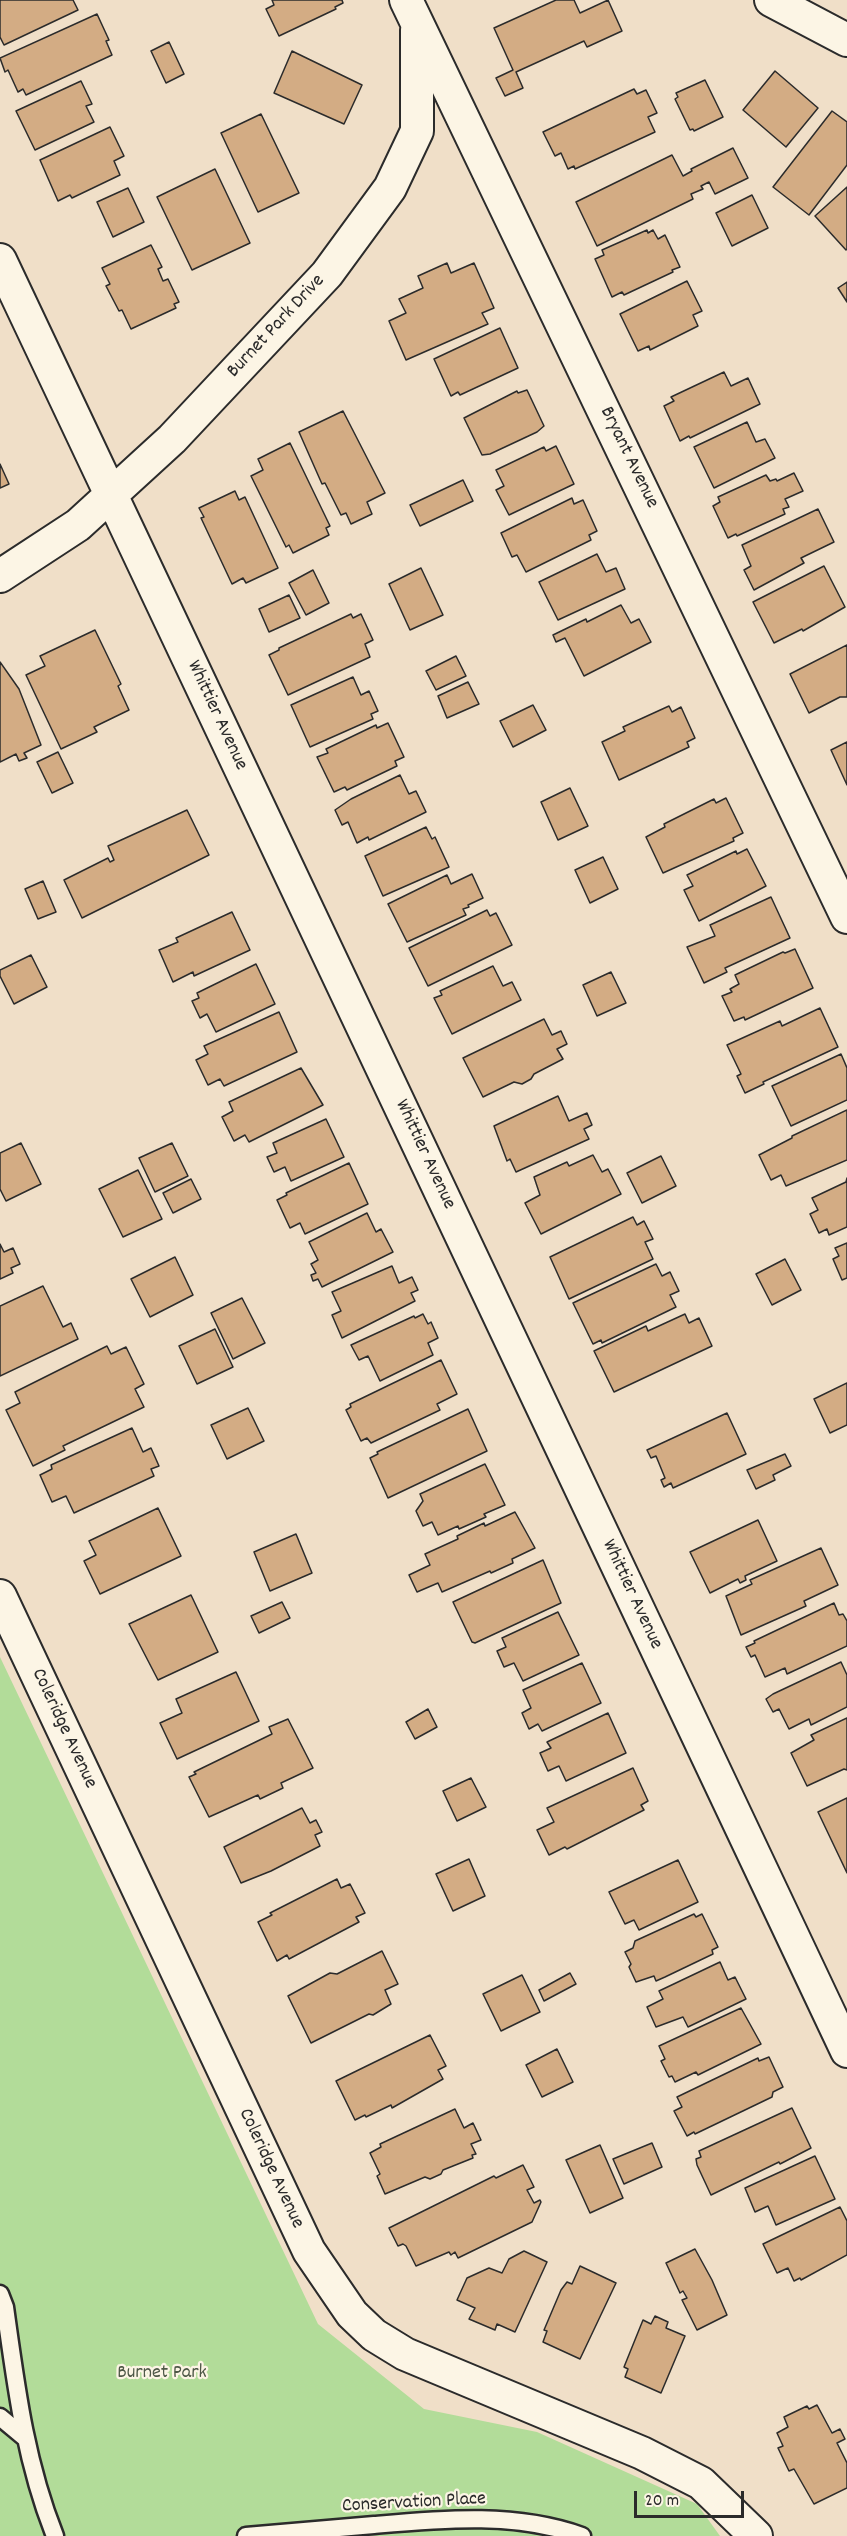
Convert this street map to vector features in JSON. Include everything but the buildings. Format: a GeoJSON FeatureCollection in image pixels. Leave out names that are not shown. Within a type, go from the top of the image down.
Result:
{"type":"FeatureCollection","features":[{"type":"Feature","properties":{"kind":"street"},"geometry":{"type":"LineString","coordinates":[[771,0],[847,40]]}},
{"type":"Feature","properties":{"kind":"street","name":"Burnet Park Drive"},"geometry":{"type":"LineString","coordinates":[[0,576],[78,525],[172,439],[327,274],[390,188],[417,132],[416,8]]}},
{"type":"Feature","properties":{"kind":"street","name":"Bryant Avenue"},"geometry":{"type":"LineString","coordinates":[[416,8],[847,917]]}},
{"type":"Feature","properties":{"kind":"street","name":"Whittier Avenue"},"geometry":{"type":"LineString","coordinates":[[0,260],[847,2051]]}},
{"type":"Feature","properties":{"kind":"street","name":"Coleridge Avenue"},"geometry":{"type":"LineString","coordinates":[[0,1596],[309,2251],[352,2314],[374,2335],[405,2354],[642,2453],[702,2483],[756,2536]]}},
{"type":"Feature","properties":{"kind":"lane"},"geometry":{"type":"LineString","coordinates":[[0,2294],[5,2307],[24,2437],[44,2509],[55,2536]]}},
{"type":"Feature","properties":{"kind":"lane"},"geometry":{"type":"LineString","coordinates":[[0,2417],[24,2437]]}},
{"type":"Feature","properties":{"kind":"lane","name":"Conservation Place"},"geometry":{"type":"LineString","coordinates":[[246,2536],[411,2522],[483,2519],[557,2527],[582,2536]]}},
{"type":"Feature","properties":{"kind":"green space","name":"Burnet Park"},"geometry":{"type":"Polygon","coordinates":[[[0,1657],[318,2324],[424,2409],[537,2432],[697,2504],[720,2536],[0,2536],[0,1657]]]}}]}
